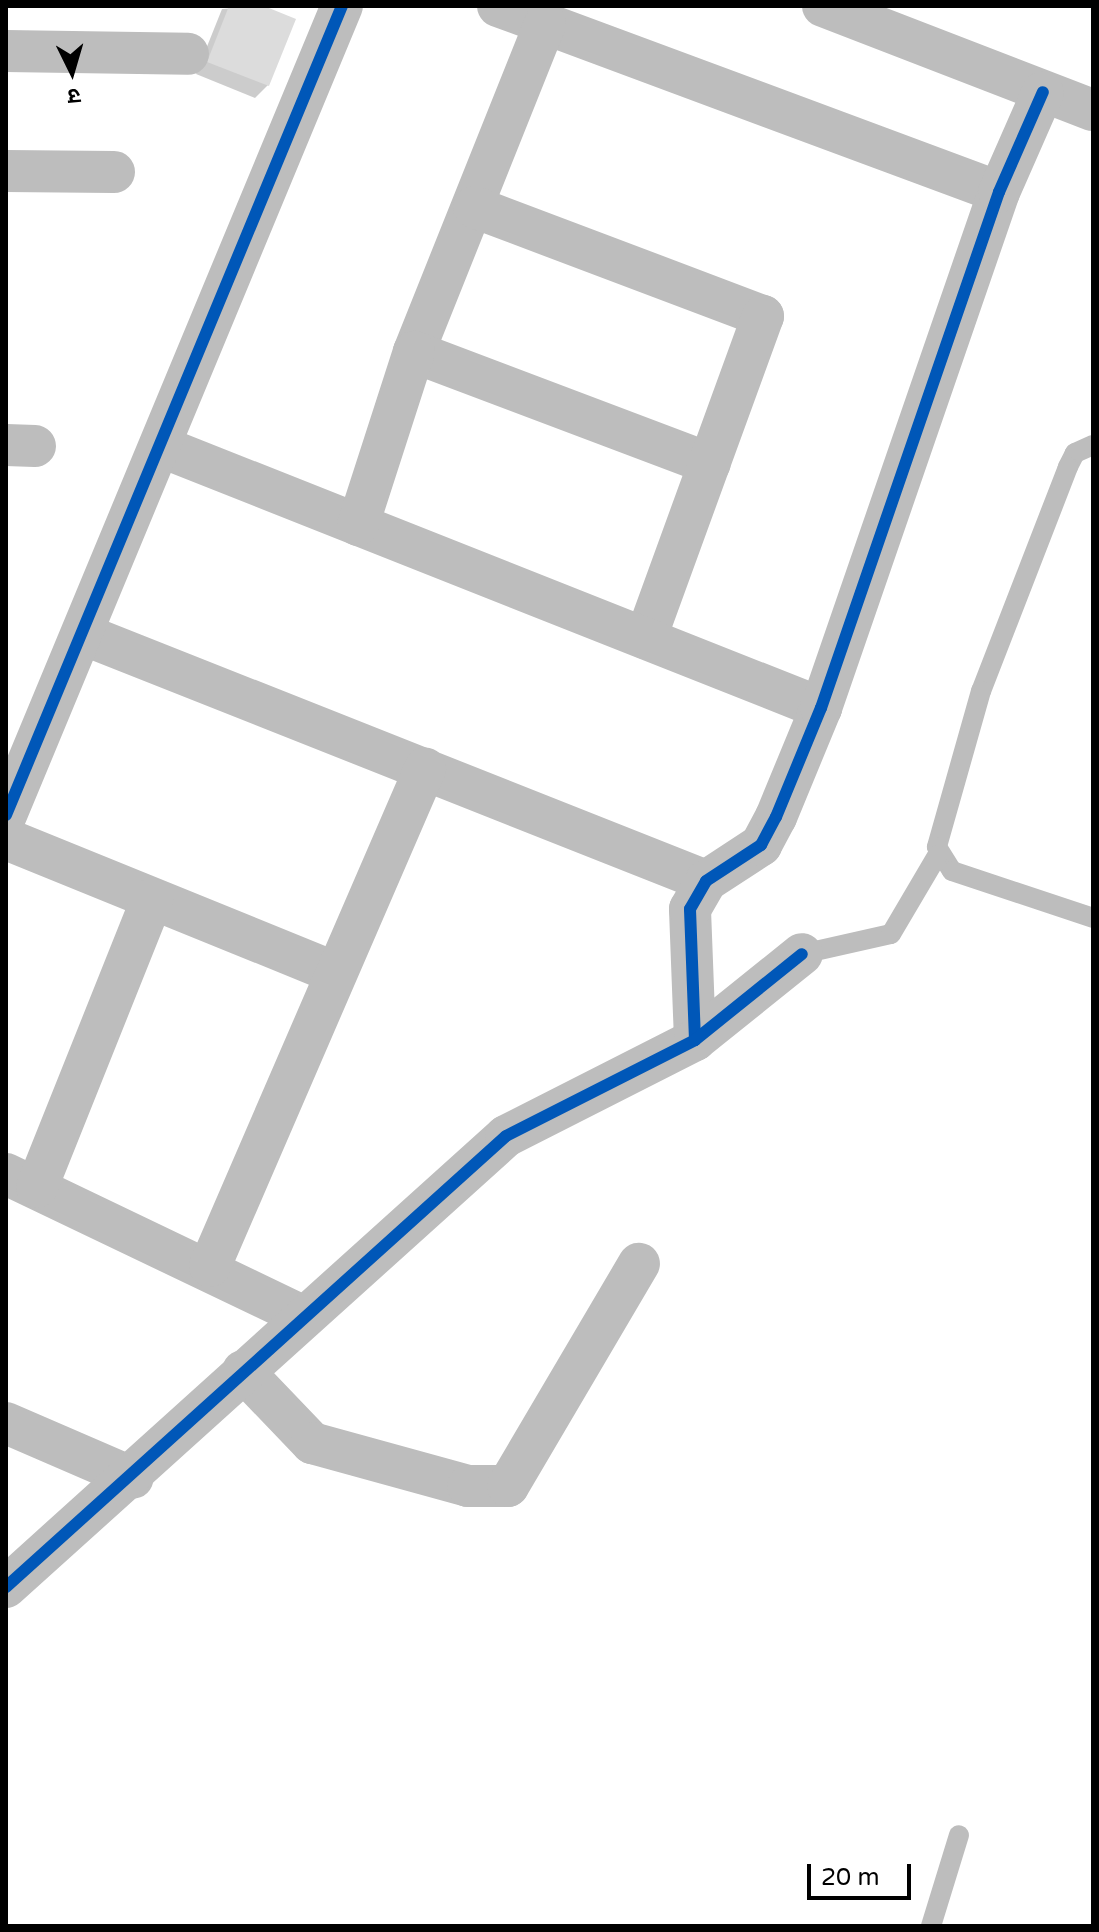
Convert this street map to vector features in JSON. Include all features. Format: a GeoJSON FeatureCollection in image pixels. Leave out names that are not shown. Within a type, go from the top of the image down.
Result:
{"type":"FeatureCollection","features":[{"type":"Feature","properties":{"kind":"street"},"geometry":{"type":"LineString","coordinates":[[6,815],[85,635],[342,6]]}},
{"type":"Feature","properties":{"kind":"street"},"geometry":{"type":"LineString","coordinates":[[498,6],[999,192]]}},
{"type":"Feature","properties":{"kind":"street"},"geometry":{"type":"LineString","coordinates":[[823,6],[1093,110]]}},
{"type":"Feature","properties":{"kind":"street"},"geometry":{"type":"LineString","coordinates":[[358,525],[414,352],[545,24]]}},
{"type":"Feature","properties":{"kind":"street"},"geometry":{"type":"LineString","coordinates":[[6,51],[188,54]]}},
{"type":"Feature","properties":{"kind":"street"},"geometry":{"type":"LineString","coordinates":[[695,1040],[687,921],[706,881],[761,845],[821,708],[999,192],[1043,92]]}},
{"type":"Feature","properties":{"kind":"street"},"geometry":{"type":"LineString","coordinates":[[6,171],[114,172]]}},
{"type":"Feature","properties":{"kind":"street"},"geometry":{"type":"LineString","coordinates":[[474,207],[763,316],[646,638]]}},
{"type":"Feature","properties":{"kind":"street"},"geometry":{"type":"LineString","coordinates":[[414,352],[710,464]]}},
{"type":"Feature","properties":{"kind":"street"},"geometry":{"type":"LineString","coordinates":[[162,447],[821,708]]}},
{"type":"Feature","properties":{"kind":"street"},"geometry":{"type":"LineString","coordinates":[[85,635],[706,881]]}},
{"type":"Feature","properties":{"kind":"street"},"geometry":{"type":"LineString","coordinates":[[210,1266],[425,769]]}},
{"type":"Feature","properties":{"kind":"street"},"geometry":{"type":"LineString","coordinates":[[6,839],[336,973]]}},
{"type":"Feature","properties":{"kind":"street"},"geometry":{"type":"LineString","coordinates":[[152,899],[21,1180],[210,1266],[300,1315]]}},
{"type":"Feature","properties":{"kind":"street"},"geometry":{"type":"LineString","coordinates":[[6,1587],[133,1478],[300,1315],[506,1136],[695,1040],[802,954]]}},
{"type":"Feature","properties":{"kind":"street"},"geometry":{"type":"LineString","coordinates":[[243,1371],[312,1443],[468,1486],[508,1486],[639,1264]]}},
{"type":"Feature","properties":{"kind":"street"},"geometry":{"type":"LineString","coordinates":[[6,1423],[133,1478]]}},
{"type":"Feature","properties":{"kind":"lane"},"geometry":{"type":"LineString","coordinates":[[802,954],[891,934],[937,856],[981,691],[1068,467],[1075,453],[1093,445]]}},
{"type":"Feature","properties":{"kind":"lane"},"geometry":{"type":"LineString","coordinates":[[937,856],[952,871],[1093,918]]}},
{"type":"Feature","properties":{"kind":"lane"},"geometry":{"type":"LineString","coordinates":[[931,1926],[959,1835]]}},
{"type":"Feature","properties":{"kind":"building"},"geometry":{"type":"Polygon","coordinates":[[[229,6],[264,6],[296,19],[269,86],[207,62],[229,6]]]}},
{"type":"Feature","properties":{"kind":"cycle path"},"geometry":{"type":"LineString","coordinates":[[6,815],[342,6]]}},
{"type":"Feature","properties":{"kind":"cycle path"},"geometry":{"type":"LineString","coordinates":[[695,1040],[690,909],[706,881],[761,845],[776,817],[821,708],[999,192],[1043,92]]}},
{"type":"Feature","properties":{"kind":"cycle path"},"geometry":{"type":"LineString","coordinates":[[6,1587],[506,1136],[695,1040],[802,954]]}}]}
